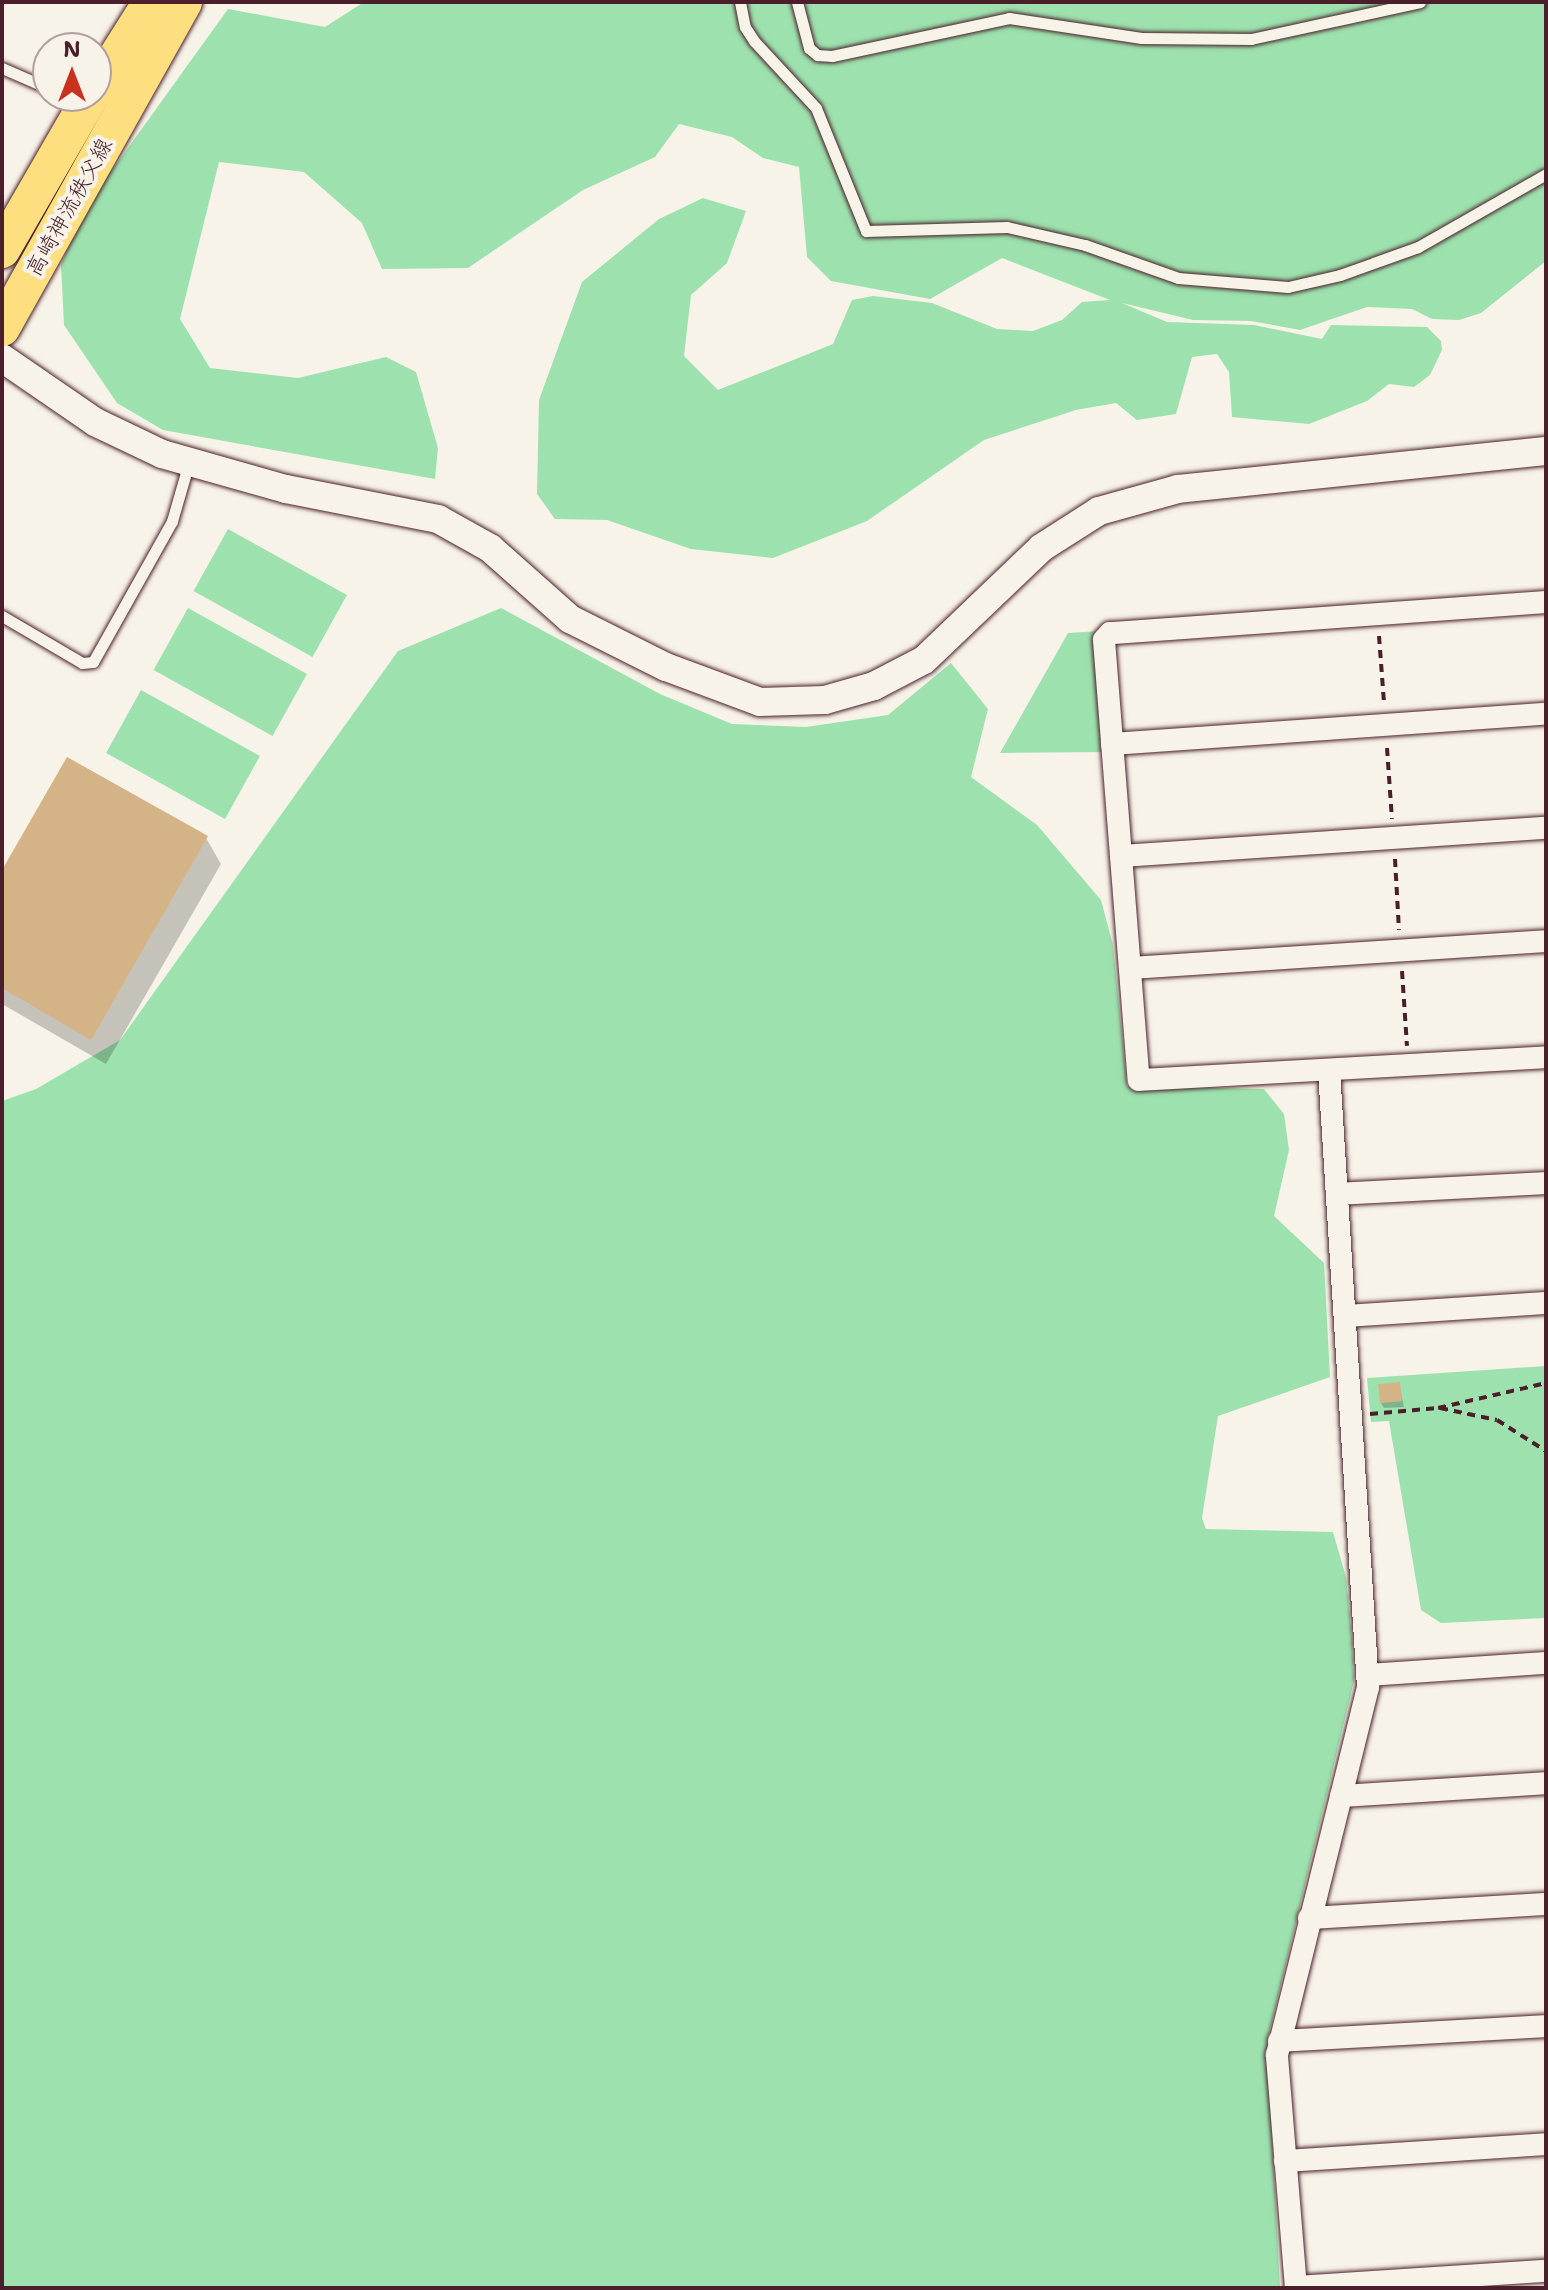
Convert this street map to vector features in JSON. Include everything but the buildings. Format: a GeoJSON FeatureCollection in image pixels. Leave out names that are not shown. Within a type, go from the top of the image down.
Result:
{"type":"FeatureCollection","features":[{"type":"Feature","properties":{"kind":"main road","name":"高崎神流秩父線"},"geometry":{"type":"LineString","coordinates":[[112,75],[151,2]]}},
{"type":"Feature","properties":{"kind":"main road","name":"高崎神流秩父線"},"geometry":{"type":"LineString","coordinates":[[112,86],[184,2]]}},
{"type":"Feature","properties":{"kind":"main road","name":"高崎神流秩父線"},"geometry":{"type":"LineString","coordinates":[[2,250],[91,112]]}},
{"type":"Feature","properties":{"kind":"main road","name":"高崎神流秩父線"},"geometry":{"type":"LineString","coordinates":[[2,328],[93,112]]}},
{"type":"Feature","properties":{"kind":"street"},"geometry":{"type":"LineString","coordinates":[[2,358],[95,422],[189,462],[286,489],[438,519],[490,548],[570,619],[666,667],[760,702],[825,700],[874,686],[924,660],[1041,548],[1099,511],[1178,489],[1546,451]]}},
{"type":"Feature","properties":{"kind":"street"},"geometry":{"type":"LineString","coordinates":[[1546,602],[1110,633],[1104,640],[1139,1080],[1546,1057]]}},
{"type":"Feature","properties":{"kind":"street"},"geometry":{"type":"LineString","coordinates":[[1112,744],[1546,714]]}},
{"type":"Feature","properties":{"kind":"street"},"geometry":{"type":"LineString","coordinates":[[1121,856],[1546,828]]}},
{"type":"Feature","properties":{"kind":"street"},"geometry":{"type":"LineString","coordinates":[[1130,968],[1546,941]]}},
{"type":"Feature","properties":{"kind":"street"},"geometry":{"type":"LineString","coordinates":[[1329,1071],[1368,1675],[1279,2041],[1296,2287],[1546,2271]]}},
{"type":"Feature","properties":{"kind":"street"},"geometry":{"type":"LineString","coordinates":[[1337,1194],[1546,1183]]}},
{"type":"Feature","properties":{"kind":"street"},"geometry":{"type":"LineString","coordinates":[[1345,1316],[1546,1303]]}},
{"type":"Feature","properties":{"kind":"street"},"geometry":{"type":"LineString","coordinates":[[1368,1675],[1546,1663]]}},
{"type":"Feature","properties":{"kind":"street"},"geometry":{"type":"LineString","coordinates":[[1341,1796],[1546,1783]]}},
{"type":"Feature","properties":{"kind":"street"},"geometry":{"type":"LineString","coordinates":[[1309,1918],[1546,1904]]}},
{"type":"Feature","properties":{"kind":"street"},"geometry":{"type":"LineString","coordinates":[[1279,2041],[1546,2026]]}},
{"type":"Feature","properties":{"kind":"street"},"geometry":{"type":"LineString","coordinates":[[1285,2161],[1546,2144]]}},
{"type":"Feature","properties":{"kind":"lane"},"geometry":{"type":"LineString","coordinates":[[740,2],[745,27],[754,41],[816,108],[866,231],[1007,227],[1085,245],[1178,278],[1288,287],[1340,275],[1418,247],[1546,174]]}},
{"type":"Feature","properties":{"kind":"lane"},"geometry":{"type":"LineString","coordinates":[[797,2],[809,48],[817,55],[832,56],[1009,18],[1141,38],[1251,39],[1420,2]]}},
{"type":"Feature","properties":{"kind":"lane"},"geometry":{"type":"LineString","coordinates":[[2,68],[32,81]]}},
{"type":"Feature","properties":{"kind":"lane"},"geometry":{"type":"LineString","coordinates":[[2,616],[82,663],[93,662],[172,521],[189,462]]}},
{"type":"Feature","properties":{"kind":"path"},"geometry":{"type":"LineString","coordinates":[[1352,1415],[1438,1408],[1546,1383]]}},
{"type":"Feature","properties":{"kind":"path"},"geometry":{"type":"LineString","coordinates":[[1438,1408],[1497,1420],[1546,1451]]}},
{"type":"Feature","properties":{"kind":"green space"},"geometry":{"type":"Polygon","coordinates":[[[364,2],[1546,2],[1546,261],[1481,313],[1459,320],[1432,319],[1412,309],[1367,307],[1300,330],[1251,321],[1193,320],[1122,303],[1167,322],[1254,325],[1322,339],[1331,325],[1427,327],[1441,341],[1442,350],[1430,375],[1414,387],[1389,384],[1367,401],[1309,424],[1232,417],[1229,372],[1217,354],[1192,357],[1176,414],[1137,420],[1116,403],[1076,410],[984,440],[867,521],[773,558],[691,549],[607,520],[555,519],[537,494],[539,400],[582,282],[659,219],[703,198],[746,211],[727,263],[691,295],[684,356],[718,390],[833,344],[852,300],[873,296],[932,303],[997,329],[1033,331],[1062,320],[1082,302],[1110,300],[1002,258],[930,299],[831,281],[807,257],[799,167],[763,158],[732,137],[679,124],[655,157],[583,190],[468,268],[382,269],[362,223],[304,172],[219,162],[180,319],[210,368],[298,378],[386,357],[416,372],[438,448],[435,479],[163,430],[117,403],[64,325],[61,265],[84,209],[228,9],[325,27],[364,2]]]}},
{"type":"Feature","properties":{"kind":"green space"},"geometry":{"type":"Polygon","coordinates":[[[228,529],[347,595],[313,657],[194,591],[228,529]]]}},
{"type":"Feature","properties":{"kind":"green space"},"geometry":{"type":"Polygon","coordinates":[[[188,608],[307,674],[273,736],[154,670],[188,608]]]}},
{"type":"Feature","properties":{"kind":"green space"},"geometry":{"type":"Polygon","coordinates":[[[501,608],[660,694],[732,724],[806,727],[888,715],[951,663],[988,709],[971,777],[1037,825],[1101,900],[1113,945],[1127,1086],[1264,1089],[1284,1114],[1289,1150],[1274,1216],[1324,1263],[1330,1377],[1218,1416],[1202,1518],[1206,1529],[1333,1532],[1346,1577],[1354,1681],[1267,2042],[1280,2288],[2,2288],[2,1101],[36,1089],[120,1040],[398,651],[501,608]]]}},
{"type":"Feature","properties":{"kind":"green space"},"geometry":{"type":"Polygon","coordinates":[[[1100,631],[1106,752],[1000,753],[1068,633],[1100,631]]]}},
{"type":"Feature","properties":{"kind":"green space"},"geometry":{"type":"Polygon","coordinates":[[[141,690],[260,756],[225,819],[106,753],[141,690]]]}},
{"type":"Feature","properties":{"kind":"green space"},"geometry":{"type":"Polygon","coordinates":[[[1546,1366],[1546,1618],[1441,1623],[1421,1610],[1389,1421],[1371,1422],[1367,1378],[1546,1366]]]}}]}
